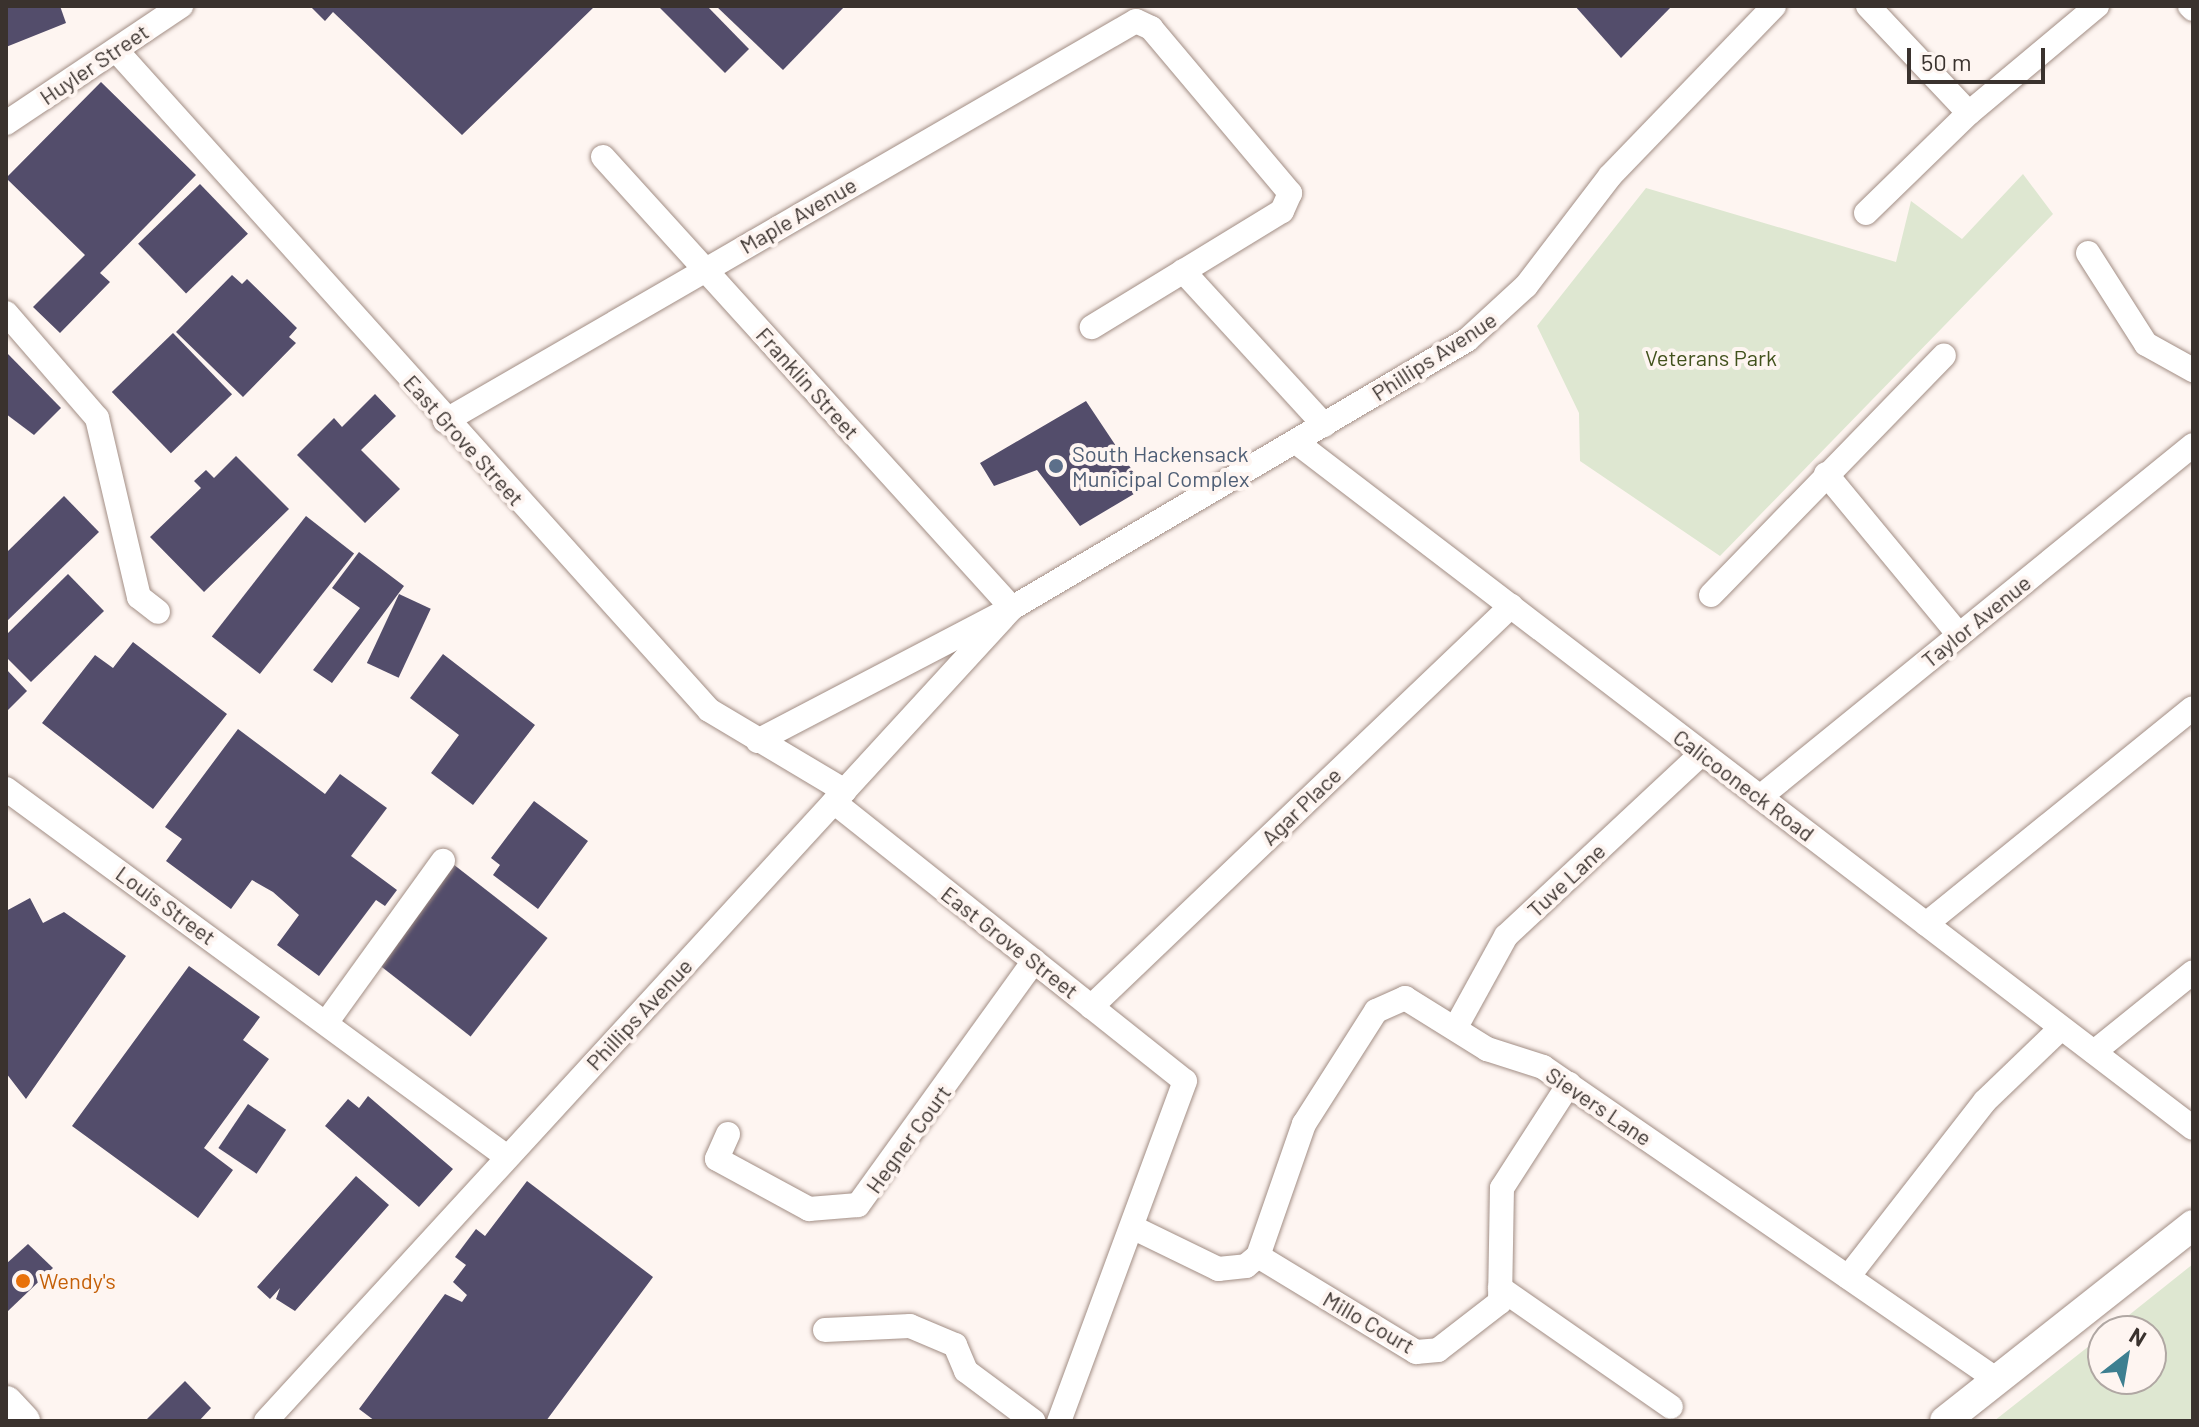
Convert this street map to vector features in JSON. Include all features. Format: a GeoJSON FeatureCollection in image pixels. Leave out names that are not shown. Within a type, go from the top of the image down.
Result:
{"type":"FeatureCollection","features":[{"type":"Feature","properties":{"kind":"highway"},"geometry":{"type":"LineString","coordinates":[[6,1403],[23,1421]]}},
{"type":"Feature","properties":{"kind":"main road"},"geometry":{"type":"LineString","coordinates":[[1947,1420],[2193,1225]]}},
{"type":"Feature","properties":{"kind":"street","name":"Huyler Street"},"geometry":{"type":"LineString","coordinates":[[6,123],[181,6]]}},
{"type":"Feature","properties":{"kind":"street","name":"Phillips Avenue"},"geometry":{"type":"LineString","coordinates":[[758,741],[1012,608],[1296,442],[1500,313],[1610,176],[1774,6]]}},
{"type":"Feature","properties":{"kind":"street"},"geometry":{"type":"LineString","coordinates":[[1868,6],[1969,113]]}},
{"type":"Feature","properties":{"kind":"street"},"geometry":{"type":"LineString","coordinates":[[1866,213],[1969,113],[2097,6]]}},
{"type":"Feature","properties":{"kind":"street","name":"Maple Avenue"},"geometry":{"type":"LineString","coordinates":[[445,421],[1126,23],[1151,28],[1287,184],[1280,212],[1183,271]]}},
{"type":"Feature","properties":{"kind":"street","name":"East Grove Street"},"geometry":{"type":"LineString","coordinates":[[116,50],[445,421],[709,710],[840,796],[1034,961],[1185,1081],[1132,1227]]}},
{"type":"Feature","properties":{"kind":"street","name":"Franklin Street"},"geometry":{"type":"LineString","coordinates":[[603,157],[1012,608]]}},
{"type":"Feature","properties":{"kind":"street"},"geometry":{"type":"LineString","coordinates":[[2088,253],[2146,344],[2193,370]]}},
{"type":"Feature","properties":{"kind":"street"},"geometry":{"type":"LineString","coordinates":[[1092,327],[1183,271],[1324,425]]}},
{"type":"Feature","properties":{"kind":"street"},"geometry":{"type":"LineString","coordinates":[[6,313],[97,418],[139,597],[158,612]]}},
{"type":"Feature","properties":{"kind":"street"},"geometry":{"type":"LineString","coordinates":[[1711,595],[1944,355]]}},
{"type":"Feature","properties":{"kind":"street","name":"Calicooneck Road"},"geometry":{"type":"LineString","coordinates":[[1296,442],[2193,1128]]}},
{"type":"Feature","properties":{"kind":"street","name":"Taylor Avenue"},"geometry":{"type":"LineString","coordinates":[[1760,797],[2193,445]]}},
{"type":"Feature","properties":{"kind":"street"},"geometry":{"type":"LineString","coordinates":[[1826,474],[1959,635]]}},
{"type":"Feature","properties":{"kind":"street","name":"Agar Place"},"geometry":{"type":"LineString","coordinates":[[1091,1007],[1511,606]]}},
{"type":"Feature","properties":{"kind":"street","name":"Phillips Avenue"},"geometry":{"type":"LineString","coordinates":[[266,1421],[1012,608]]}},
{"type":"Feature","properties":{"kind":"street"},"geometry":{"type":"LineString","coordinates":[[1926,924],[2193,708]]}},
{"type":"Feature","properties":{"kind":"street","name":"Tuve Lane"},"geometry":{"type":"LineString","coordinates":[[1456,1027],[1506,936],[1702,753]]}},
{"type":"Feature","properties":{"kind":"street","name":"Louis Street"},"geometry":{"type":"LineString","coordinates":[[6,789],[507,1157]]}},
{"type":"Feature","properties":{"kind":"street"},"geometry":{"type":"LineString","coordinates":[[326,1023],[443,861]]}},
{"type":"Feature","properties":{"kind":"street","name":"Hegner Court"},"geometry":{"type":"LineString","coordinates":[[728,1134],[717,1159],[809,1209],[858,1205],[1034,961]]}},
{"type":"Feature","properties":{"kind":"street"},"geometry":{"type":"LineString","coordinates":[[2094,1052],[2193,972]]}},
{"type":"Feature","properties":{"kind":"street","name":"Sievers Lane"},"geometry":{"type":"LineString","coordinates":[[1258,1256],[1304,1124],[1376,1011],[1405,998],[1569,1084],[1997,1380]]}},
{"type":"Feature","properties":{"kind":"street"},"geometry":{"type":"LineString","coordinates":[[1848,1277],[1985,1101],[2061,1028]]}},
{"type":"Feature","properties":{"kind":"street"},"geometry":{"type":"LineString","coordinates":[[1569,1084],[1502,1188],[1500,1288],[1671,1407]]}},
{"type":"Feature","properties":{"kind":"street"},"geometry":{"type":"LineString","coordinates":[[1059,1421],[1132,1227],[1218,1269],[1246,1266],[1258,1256]]}},
{"type":"Feature","properties":{"kind":"street","name":"Millo Court"},"geometry":{"type":"LineString","coordinates":[[1258,1256],[1416,1352],[1438,1350],[1488,1312],[1500,1302],[1500,1288]]}},
{"type":"Feature","properties":{"kind":"street"},"geometry":{"type":"LineString","coordinates":[[825,1330],[910,1326],[955,1345],[966,1371],[1033,1421]]}},
{"type":"Feature","properties":{"kind":"green space","name":"Veterans Park"},"geometry":{"type":"Polygon","coordinates":[[[2023,174],[2053,214],[1720,556],[1580,461],[1579,413],[1537,326],[1646,188],[1896,262],[1911,201],[1962,239],[2023,174]]]}},
{"type":"Feature","properties":{"kind":"green space"},"geometry":{"type":"Polygon","coordinates":[[[2193,1264],[2193,1421],[1994,1421],[2087,1348],[2087,1395],[2167,1395],[2167,1315],[2129,1315],[2193,1264]]]}},
{"type":"Feature","properties":{"kind":"building"},"geometry":{"type":"Polygon","coordinates":[[[6,6],[60,6],[66,23],[6,47],[6,6]]]}},
{"type":"Feature","properties":{"kind":"building"},"geometry":{"type":"Polygon","coordinates":[[[310,6],[595,6],[462,135],[333,12],[325,21],[310,6]]]}},
{"type":"Feature","properties":{"kind":"building"},"geometry":{"type":"Polygon","coordinates":[[[658,6],[707,6],[749,49],[725,73],[658,6]]]}},
{"type":"Feature","properties":{"kind":"building"},"geometry":{"type":"Polygon","coordinates":[[[716,6],[845,6],[783,70],[716,6]]]}},
{"type":"Feature","properties":{"kind":"building"},"geometry":{"type":"Polygon","coordinates":[[[1575,6],[1672,6],[1621,58],[1575,6]]]}},
{"type":"Feature","properties":{"kind":"building"},"geometry":{"type":"Polygon","coordinates":[[[101,82],[196,175],[100,273],[110,282],[60,333],[33,307],[85,255],[6,178],[101,82]]]}},
{"type":"Feature","properties":{"kind":"building"},"geometry":{"type":"Polygon","coordinates":[[[200,184],[248,234],[186,293],[138,244],[200,184]]]}},
{"type":"Feature","properties":{"kind":"building"},"geometry":{"type":"Polygon","coordinates":[[[232,275],[242,284],[247,279],[297,328],[289,337],[296,343],[243,397],[176,332],[232,275]]]}},
{"type":"Feature","properties":{"kind":"building"},"geometry":{"type":"Polygon","coordinates":[[[173,333],[232,394],[171,453],[112,392],[173,333]]]}},
{"type":"Feature","properties":{"kind":"building"},"geometry":{"type":"Polygon","coordinates":[[[6,352],[61,408],[34,435],[6,414],[6,352]]]}},
{"type":"Feature","properties":{"kind":"building"},"geometry":{"type":"Polygon","coordinates":[[[375,394],[396,416],[361,450],[400,489],[365,523],[297,455],[334,418],[342,427],[375,394]]]}},
{"type":"Feature","properties":{"kind":"building","name":"South Hackensack Municipal Complex"},"geometry":{"type":"Polygon","coordinates":[[[1086,401],[1144,488],[1080,526],[1037,470],[994,486],[980,463],[1086,401]]]}},
{"type":"Feature","properties":{"kind":"building"},"geometry":{"type":"Polygon","coordinates":[[[236,456],[289,509],[204,592],[150,537],[201,488],[194,481],[206,470],[214,478],[236,456]]]}},
{"type":"Feature","properties":{"kind":"building"},"geometry":{"type":"Polygon","coordinates":[[[64,496],[99,532],[6,622],[6,553],[64,496]]]}},
{"type":"Feature","properties":{"kind":"building"},"geometry":{"type":"Polygon","coordinates":[[[306,516],[354,554],[260,674],[212,637],[306,516]]]}},
{"type":"Feature","properties":{"kind":"building"},"geometry":{"type":"Polygon","coordinates":[[[359,552],[404,586],[332,683],[313,670],[360,608],[332,588],[359,552]]]}},
{"type":"Feature","properties":{"kind":"building"},"geometry":{"type":"Polygon","coordinates":[[[68,574],[104,611],[31,682],[6,657],[6,635],[68,574]]]}},
{"type":"Feature","properties":{"kind":"building"},"geometry":{"type":"Polygon","coordinates":[[[399,594],[431,609],[399,678],[367,663],[399,594]]]}},
{"type":"Feature","properties":{"kind":"building"},"geometry":{"type":"Polygon","coordinates":[[[133,642],[227,714],[153,809],[42,723],[95,655],[113,668],[133,642]]]}},
{"type":"Feature","properties":{"kind":"building"},"geometry":{"type":"Polygon","coordinates":[[[443,654],[535,725],[473,805],[431,773],[459,735],[410,698],[443,654]]]}},
{"type":"Feature","properties":{"kind":"building"},"geometry":{"type":"Polygon","coordinates":[[[6,669],[27,691],[6,712],[6,669]]]}},
{"type":"Feature","properties":{"kind":"building"},"geometry":{"type":"Polygon","coordinates":[[[238,729],[325,794],[340,774],[387,808],[351,856],[397,890],[385,906],[376,900],[319,976],[277,945],[299,915],[273,892],[252,880],[231,909],[166,861],[182,839],[165,827],[238,729]]]}},
{"type":"Feature","properties":{"kind":"building"},"geometry":{"type":"Polygon","coordinates":[[[534,801],[588,841],[538,909],[493,875],[500,865],[491,858],[534,801]]]}},
{"type":"Feature","properties":{"kind":"building"},"geometry":{"type":"Polygon","coordinates":[[[453,864],[548,938],[471,1036],[376,963],[453,864]]]}},
{"type":"Feature","properties":{"kind":"building"},"geometry":{"type":"Polygon","coordinates":[[[30,898],[43,923],[64,912],[126,956],[26,1099],[6,1073],[6,911],[30,898]]]}},
{"type":"Feature","properties":{"kind":"building"},"geometry":{"type":"Polygon","coordinates":[[[189,966],[260,1017],[243,1040],[269,1059],[204,1148],[233,1170],[198,1218],[72,1126],[189,966]]]}},
{"type":"Feature","properties":{"kind":"building"},"geometry":{"type":"Polygon","coordinates":[[[368,1096],[453,1169],[419,1207],[325,1126],[348,1099],[359,1108],[368,1096]]]}},
{"type":"Feature","properties":{"kind":"building"},"geometry":{"type":"Polygon","coordinates":[[[248,1104],[286,1130],[256,1174],[218,1148],[248,1104]]]}},
{"type":"Feature","properties":{"kind":"building"},"geometry":{"type":"Polygon","coordinates":[[[356,1176],[389,1205],[295,1311],[276,1299],[280,1288],[270,1299],[257,1287],[356,1176]]]}},
{"type":"Feature","properties":{"kind":"building"},"geometry":{"type":"Polygon","coordinates":[[[527,1181],[653,1277],[546,1421],[375,1421],[359,1409],[445,1294],[462,1302],[467,1295],[453,1282],[466,1265],[455,1257],[476,1229],[485,1236],[527,1181]]]}},
{"type":"Feature","properties":{"kind":"building","name":"Wendy's"},"geometry":{"type":"Polygon","coordinates":[[[28,1244],[53,1268],[8,1311],[6,1264],[28,1244]]]}},
{"type":"Feature","properties":{"kind":"building"},"geometry":{"type":"Polygon","coordinates":[[[185,1381],[211,1408],[199,1421],[145,1421],[185,1381]]]}},
{"type":"Feature","properties":{"kind":"place","name":"South Hackensack Municipal Complex"},"geometry":{"type":"Point","coordinates":[1056,466]}},
{"type":"Feature","properties":{"kind":"place","name":"Wendy's"},"geometry":{"type":"Point","coordinates":[23,1281]}}]}
